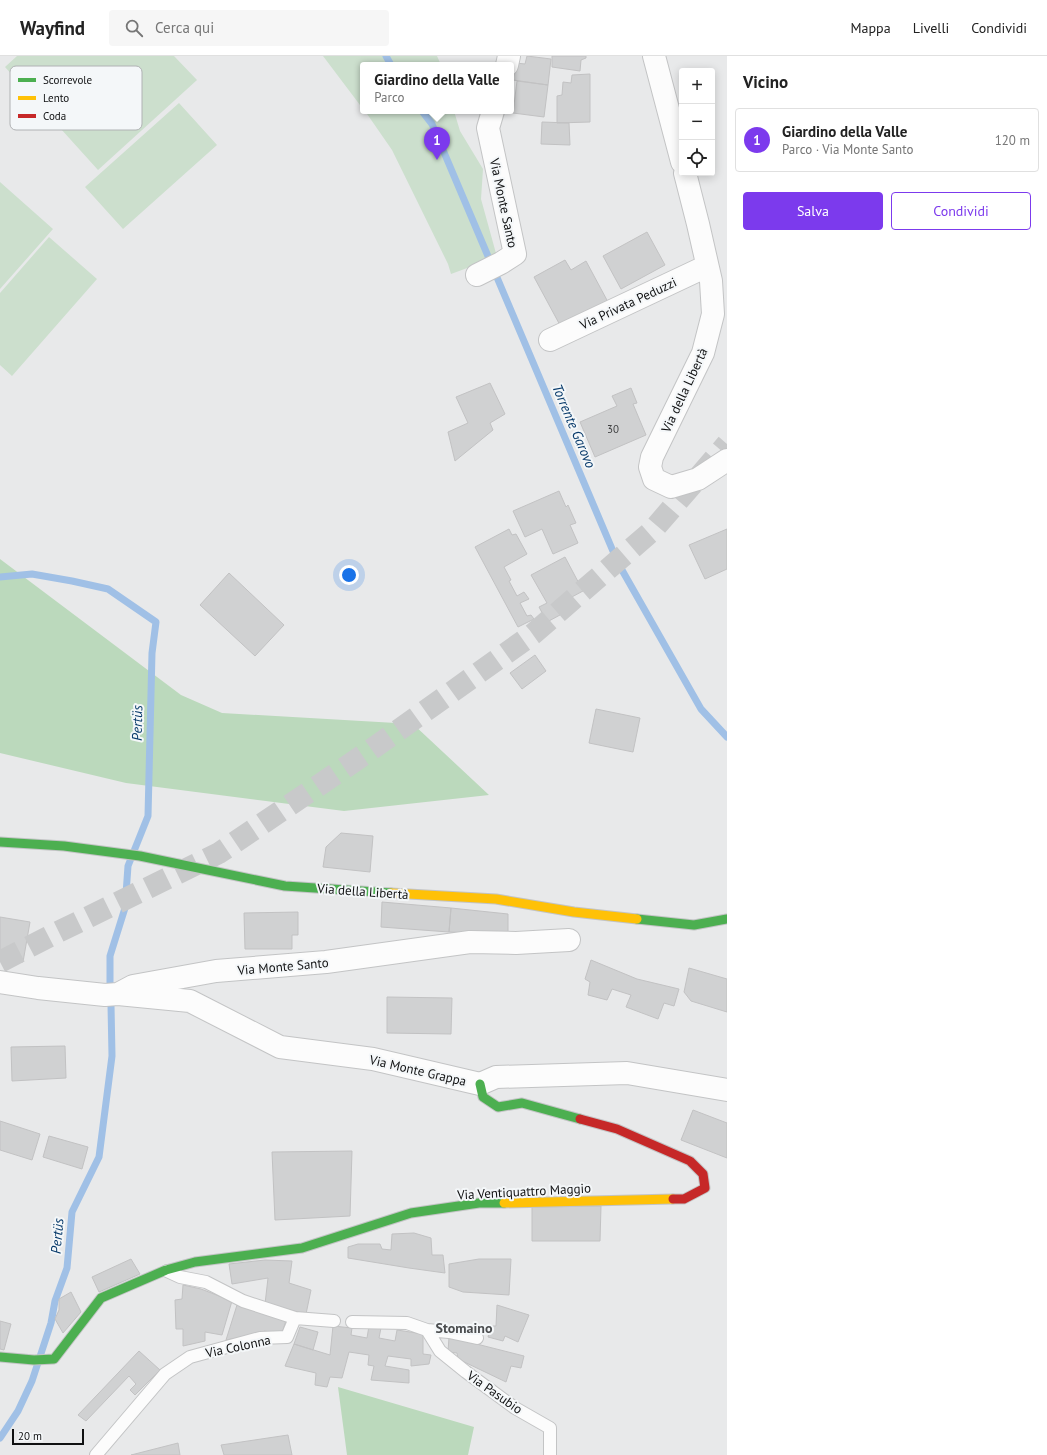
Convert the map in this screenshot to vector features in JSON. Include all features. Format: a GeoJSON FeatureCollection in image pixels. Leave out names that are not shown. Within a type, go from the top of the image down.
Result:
{"type":"FeatureCollection","features":[{"type":"Feature","properties":{"kind":"street"},"geometry":{"type":"LineString","coordinates":[[654,56],[679,151]]}},
{"type":"Feature","properties":{"kind":"street","name":"Via Monte Santo"},"geometry":{"type":"LineString","coordinates":[[477,275],[515,254],[488,128],[492,114]]}},
{"type":"Feature","properties":{"kind":"street","name":"Via della Libertà"},"geometry":{"type":"LineString","coordinates":[[686,176],[711,281],[713,314],[703,353],[652,457],[650,467],[654,479],[671,486],[698,479],[727,460]]}},
{"type":"Feature","properties":{"kind":"street","name":"Via Privata Peduzzi"},"geometry":{"type":"LineString","coordinates":[[550,340],[707,266]]}},
{"type":"Feature","properties":{"kind":"street","name":"Via della Libertà"},"geometry":{"type":"LineString","coordinates":[[0,842],[64,846],[140,856],[285,886],[496,899],[574,912],[694,925],[727,919]]}},
{"type":"Feature","properties":{"kind":"street","name":"Via Monte Santo"},"geometry":{"type":"LineString","coordinates":[[0,982],[38,988],[105,995],[118,994],[133,986],[216,971],[326,962],[470,942],[516,943],[569,940]]}},
{"type":"Feature","properties":{"kind":"street","name":"Via Monte Grappa"},"geometry":{"type":"LineString","coordinates":[[118,994],[190,1001],[280,1047],[373,1059],[480,1084],[496,1077],[627,1073],[727,1090]]}},
{"type":"Feature","properties":{"kind":"street","name":"Via Ventiquattro Maggio"},"geometry":{"type":"LineString","coordinates":[[0,1358],[30,1360],[54,1359],[101,1298],[166,1270],[196,1262],[302,1248],[411,1213],[479,1203],[684,1199],[705,1188],[703,1174],[690,1162],[617,1130],[551,1111],[522,1103],[498,1108],[483,1097],[480,1084]]}},
{"type":"Feature","properties":{"kind":"lane"},"geometry":{"type":"LineString","coordinates":[[166,1270],[180,1277],[206,1282],[243,1301],[295,1318],[334,1321]]}},
{"type":"Feature","properties":{"kind":"lane","name":"Via Colonna"},"geometry":{"type":"LineString","coordinates":[[96,1455],[165,1374],[190,1357],[260,1338],[287,1337],[295,1318]]}},
{"type":"Feature","properties":{"kind":"lane"},"geometry":{"type":"LineString","coordinates":[[352,1322],[407,1323],[426,1330],[449,1332],[477,1338]]}},
{"type":"Feature","properties":{"kind":"lane","name":"Via Pasubio"},"geometry":{"type":"LineString","coordinates":[[426,1330],[440,1351],[466,1372],[515,1408],[550,1428],[550,1455]]}},
{"type":"Feature","properties":{"kind":"green space"},"geometry":{"type":"Polygon","coordinates":[[[17,56],[174,56],[197,80],[142,130],[142,66],[10,66],[10,73],[5,67],[17,56]]]}},
{"type":"Feature","properties":{"kind":"green space"},"geometry":{"type":"Polygon","coordinates":[[[323,56],[437,56],[440,62],[360,62],[360,105],[323,56]]]}},
{"type":"Feature","properties":{"kind":"green space"},"geometry":{"type":"Polygon","coordinates":[[[179,103],[217,145],[123,229],[85,187],[179,103]]]}},
{"type":"Feature","properties":{"kind":"green space"},"geometry":{"type":"Polygon","coordinates":[[[367,114],[455,114],[460,131],[483,169],[481,199],[497,257],[451,274],[448,264],[392,150],[367,114]]]}},
{"type":"Feature","properties":{"kind":"green space"},"geometry":{"type":"Polygon","coordinates":[[[62,130],[142,130],[98,170],[62,130]]]}},
{"type":"Feature","properties":{"kind":"green space"},"geometry":{"type":"Polygon","coordinates":[[[0,182],[53,229],[0,289],[0,182]]]}},
{"type":"Feature","properties":{"kind":"green space"},"geometry":{"type":"Polygon","coordinates":[[[49,237],[97,279],[12,376],[0,365],[0,293],[49,237]]]}},
{"type":"Feature","properties":{"kind":"green space"},"geometry":{"type":"Polygon","coordinates":[[[0,559],[181,695],[222,713],[413,724],[489,795],[344,811],[126,783],[0,753],[0,559]]]}},
{"type":"Feature","properties":{"kind":"green space"},"geometry":{"type":"Polygon","coordinates":[[[338,1387],[474,1427],[468,1455],[347,1455],[338,1387]]]}},
{"type":"Feature","properties":{"kind":"building"},"geometry":{"type":"Polygon","coordinates":[[[527,56],[551,59],[548,85],[514,80],[516,63],[525,64],[527,56]]]}},
{"type":"Feature","properties":{"kind":"building"},"geometry":{"type":"Polygon","coordinates":[[[552,56],[586,56],[586,58],[581,60],[580,71],[552,67],[552,56]]]}},
{"type":"Feature","properties":{"kind":"building"},"geometry":{"type":"Polygon","coordinates":[[[590,74],[590,122],[557,123],[557,96],[562,95],[563,82],[571,83],[572,75],[590,74]]]}},
{"type":"Feature","properties":{"kind":"building"},"geometry":{"type":"Polygon","coordinates":[[[517,81],[548,85],[544,117],[514,113],[517,81]]]}},
{"type":"Feature","properties":{"kind":"building"},"geometry":{"type":"Polygon","coordinates":[[[542,122],[569,123],[570,145],[541,144],[542,122]]]}},
{"type":"Feature","properties":{"kind":"building"},"geometry":{"type":"Polygon","coordinates":[[[647,232],[665,265],[621,289],[603,256],[647,232]]]}},
{"type":"Feature","properties":{"kind":"building"},"geometry":{"type":"Polygon","coordinates":[[[565,260],[571,270],[586,261],[608,302],[561,327],[534,277],[565,260]]]}},
{"type":"Feature","properties":{"kind":"building"},"geometry":{"type":"Polygon","coordinates":[[[490,383],[505,414],[490,423],[493,430],[455,461],[448,432],[468,423],[456,397],[490,383]]]}},
{"type":"Feature","properties":{"kind":"building"},"geometry":{"type":"Polygon","coordinates":[[[631,388],[637,403],[633,404],[646,435],[595,457],[580,422],[617,406],[612,396],[631,388]]]}},
{"type":"Feature","properties":{"kind":"building"},"geometry":{"type":"Polygon","coordinates":[[[559,491],[566,507],[568,505],[576,523],[570,525],[578,543],[553,554],[542,529],[525,537],[513,511],[559,491]]]}},
{"type":"Feature","properties":{"kind":"building"},"geometry":{"type":"Polygon","coordinates":[[[509,529],[512,535],[516,534],[527,554],[504,567],[517,596],[524,592],[529,599],[520,603],[527,616],[531,615],[534,619],[518,627],[475,547],[509,529]]]}},
{"type":"Feature","properties":{"kind":"building"},"geometry":{"type":"Polygon","coordinates":[[[727,529],[727,569],[705,579],[689,545],[727,529]]]}},
{"type":"Feature","properties":{"kind":"building"},"geometry":{"type":"Polygon","coordinates":[[[565,557],[583,591],[555,606],[560,615],[547,622],[539,607],[547,603],[531,575],[565,557]]]}},
{"type":"Feature","properties":{"kind":"building"},"geometry":{"type":"Polygon","coordinates":[[[229,573],[284,625],[255,656],[200,605],[229,573]]]}},
{"type":"Feature","properties":{"kind":"building"},"geometry":{"type":"Polygon","coordinates":[[[535,655],[546,671],[522,689],[510,673],[535,655]]]}},
{"type":"Feature","properties":{"kind":"building"},"geometry":{"type":"Polygon","coordinates":[[[596,709],[640,718],[633,752],[589,743],[596,709]]]}},
{"type":"Feature","properties":{"kind":"building"},"geometry":{"type":"Polygon","coordinates":[[[341,833],[373,836],[370,872],[323,867],[326,847],[341,833]]]}},
{"type":"Feature","properties":{"kind":"building"},"geometry":{"type":"Polygon","coordinates":[[[382,902],[451,908],[449,932],[381,927],[382,902]]]}},
{"type":"Feature","properties":{"kind":"building"},"geometry":{"type":"Polygon","coordinates":[[[451,908],[508,914],[508,935],[449,932],[451,908]]]}},
{"type":"Feature","properties":{"kind":"building"},"geometry":{"type":"Polygon","coordinates":[[[298,912],[298,935],[292,935],[292,949],[245,949],[244,913],[298,912]]]}},
{"type":"Feature","properties":{"kind":"building"},"geometry":{"type":"Polygon","coordinates":[[[0,917],[30,922],[23,962],[0,958],[0,917]]]}},
{"type":"Feature","properties":{"kind":"building"},"geometry":{"type":"Polygon","coordinates":[[[591,960],[637,979],[679,989],[674,1006],[664,1003],[658,1019],[626,1007],[631,995],[612,989],[607,1000],[588,995],[590,982],[585,979],[591,960]]]}},
{"type":"Feature","properties":{"kind":"building"},"geometry":{"type":"Polygon","coordinates":[[[689,968],[727,979],[727,1012],[691,1001],[684,992],[689,968]]]}},
{"type":"Feature","properties":{"kind":"building"},"geometry":{"type":"Polygon","coordinates":[[[387,997],[452,998],[451,1034],[387,1033],[387,997]]]}},
{"type":"Feature","properties":{"kind":"building"},"geometry":{"type":"Polygon","coordinates":[[[65,1046],[66,1078],[12,1081],[11,1047],[65,1046]]]}},
{"type":"Feature","properties":{"kind":"building"},"geometry":{"type":"Polygon","coordinates":[[[693,1110],[727,1123],[727,1158],[681,1140],[693,1110]]]}},
{"type":"Feature","properties":{"kind":"building"},"geometry":{"type":"Polygon","coordinates":[[[0,1121],[40,1134],[32,1160],[0,1150],[0,1121]]]}},
{"type":"Feature","properties":{"kind":"building"},"geometry":{"type":"Polygon","coordinates":[[[49,1136],[88,1147],[82,1169],[43,1157],[49,1136]]]}},
{"type":"Feature","properties":{"kind":"building"},"geometry":{"type":"Polygon","coordinates":[[[352,1151],[350,1216],[275,1220],[272,1152],[352,1151]]]}},
{"type":"Feature","properties":{"kind":"building"},"geometry":{"type":"Polygon","coordinates":[[[601,1206],[600,1241],[532,1241],[532,1207],[601,1206]]]}},
{"type":"Feature","properties":{"kind":"building"},"geometry":{"type":"Polygon","coordinates":[[[414,1233],[431,1238],[432,1255],[443,1255],[445,1273],[348,1258],[348,1247],[358,1244],[380,1244],[382,1249],[391,1250],[392,1234],[414,1233]]]}},
{"type":"Feature","properties":{"kind":"building"},"geometry":{"type":"Polygon","coordinates":[[[131,1259],[140,1274],[99,1292],[92,1277],[131,1259]]]}},
{"type":"Feature","properties":{"kind":"building"},"geometry":{"type":"Polygon","coordinates":[[[479,1259],[511,1259],[509,1295],[463,1292],[449,1287],[449,1264],[479,1259]]]}},
{"type":"Feature","properties":{"kind":"building"},"geometry":{"type":"Polygon","coordinates":[[[265,1260],[292,1261],[289,1283],[311,1290],[306,1314],[265,1304],[268,1278],[232,1284],[229,1264],[265,1260]]]}},
{"type":"Feature","properties":{"kind":"building"},"geometry":{"type":"Polygon","coordinates":[[[183,1285],[201,1289],[232,1301],[222,1335],[205,1332],[205,1341],[183,1346],[183,1329],[176,1329],[175,1300],[182,1299],[183,1285]]]}},
{"type":"Feature","properties":{"kind":"building"},"geometry":{"type":"Polygon","coordinates":[[[71,1292],[81,1312],[63,1333],[55,1319],[59,1310],[59,1299],[71,1292]]]}},
{"type":"Feature","properties":{"kind":"building"},"geometry":{"type":"Polygon","coordinates":[[[237,1305],[286,1320],[282,1334],[264,1331],[263,1333],[226,1340],[237,1305]]]}},
{"type":"Feature","properties":{"kind":"building"},"geometry":{"type":"Polygon","coordinates":[[[497,1305],[529,1315],[518,1342],[505,1336],[503,1341],[488,1337],[491,1326],[496,1326],[497,1305]]]}},
{"type":"Feature","properties":{"kind":"building"},"geometry":{"type":"Polygon","coordinates":[[[0,1321],[11,1324],[4,1350],[0,1349],[0,1321]]]}},
{"type":"Feature","properties":{"kind":"building"},"geometry":{"type":"Polygon","coordinates":[[[333,1326],[352,1328],[351,1335],[367,1338],[369,1326],[381,1328],[379,1338],[395,1341],[397,1330],[423,1334],[423,1354],[431,1355],[429,1364],[411,1366],[411,1359],[388,1356],[385,1366],[409,1370],[409,1383],[371,1380],[374,1366],[368,1365],[369,1355],[349,1352],[342,1378],[330,1377],[327,1387],[315,1385],[316,1373],[285,1366],[294,1344],[330,1355],[333,1326]]]}},
{"type":"Feature","properties":{"kind":"building"},"geometry":{"type":"Polygon","coordinates":[[[300,1327],[318,1332],[313,1350],[294,1344],[300,1327]]]}},
{"type":"Feature","properties":{"kind":"building"},"geometry":{"type":"Polygon","coordinates":[[[449,1337],[524,1356],[521,1368],[511,1366],[506,1382],[458,1359],[457,1353],[448,1352],[449,1337]]]}},
{"type":"Feature","properties":{"kind":"building"},"geometry":{"type":"Polygon","coordinates":[[[139,1351],[160,1370],[135,1395],[130,1390],[136,1384],[129,1376],[86,1421],[78,1415],[139,1351]]]}},
{"type":"Feature","properties":{"kind":"building"},"geometry":{"type":"Polygon","coordinates":[[[288,1435],[292,1455],[224,1455],[221,1445],[288,1435]]]}},
{"type":"Feature","properties":{"kind":"building"},"geometry":{"type":"Polygon","coordinates":[[[178,1443],[180,1455],[131,1455],[178,1443]]]}},
{"type":"Feature","properties":{"kind":"waterway","name":"Torrente Garovo"},"geometry":{"type":"LineString","coordinates":[[386,56],[389,62]]}},
{"type":"Feature","properties":{"kind":"waterway","name":"Torrente Garovo"},"geometry":{"type":"LineString","coordinates":[[424,114],[432,124],[618,563],[701,709],[727,737]]}},
{"type":"Feature","properties":{"kind":"waterway","name":"Pertüs"},"geometry":{"type":"LineString","coordinates":[[0,577],[32,574],[108,589],[156,622],[152,653],[148,816],[128,866],[125,908],[110,956],[110,986]]}},
{"type":"Feature","properties":{"kind":"waterway","name":"Pertüs"},"geometry":{"type":"LineString","coordinates":[[0,1438],[18,1411],[32,1381],[51,1323],[55,1301],[67,1268],[72,1212],[99,1157],[112,1056],[111,1005]]}},
{"type":"Feature","properties":{"kind":"tunnel"},"geometry":{"type":"LineString","coordinates":[[0,962],[219,853],[365,754],[533,634],[653,530],[727,444]]}},
{"type":"Feature","properties":{"kind":"traffic: fast"},"geometry":{"type":"LineString","coordinates":[[0,842],[64,846],[140,856],[285,886],[391,893]]}},
{"type":"Feature","properties":{"kind":"traffic: fast"},"geometry":{"type":"LineString","coordinates":[[637,919],[694,925],[727,919]]}},
{"type":"Feature","properties":{"kind":"traffic: fast"},"geometry":{"type":"LineString","coordinates":[[480,1084],[483,1097],[498,1107],[522,1103],[580,1119]]}},
{"type":"Feature","properties":{"kind":"traffic: fast"},"geometry":{"type":"LineString","coordinates":[[0,1357],[34,1360],[54,1359],[101,1298],[166,1270],[195,1262],[302,1248],[411,1213],[479,1203],[504,1203]]}},
{"type":"Feature","properties":{"kind":"traffic: slow"},"geometry":{"type":"LineString","coordinates":[[391,893],[496,899],[574,912],[637,919]]}},
{"type":"Feature","properties":{"kind":"traffic: slow"},"geometry":{"type":"LineString","coordinates":[[504,1203],[673,1199]]}},
{"type":"Feature","properties":{"kind":"traffic: jam"},"geometry":{"type":"LineString","coordinates":[[580,1119],[617,1129],[690,1161],[703,1174],[705,1188],[684,1199],[673,1199]]}},
{"type":"Feature","properties":{"kind":"place","name":"Giardino della Valle"},"geometry":{"type":"Point","coordinates":[437,160]}},
{"type":"Feature","properties":{"kind":"district","name":"Stomaino"},"geometry":{"type":"Point","coordinates":[464,1328]}}]}
